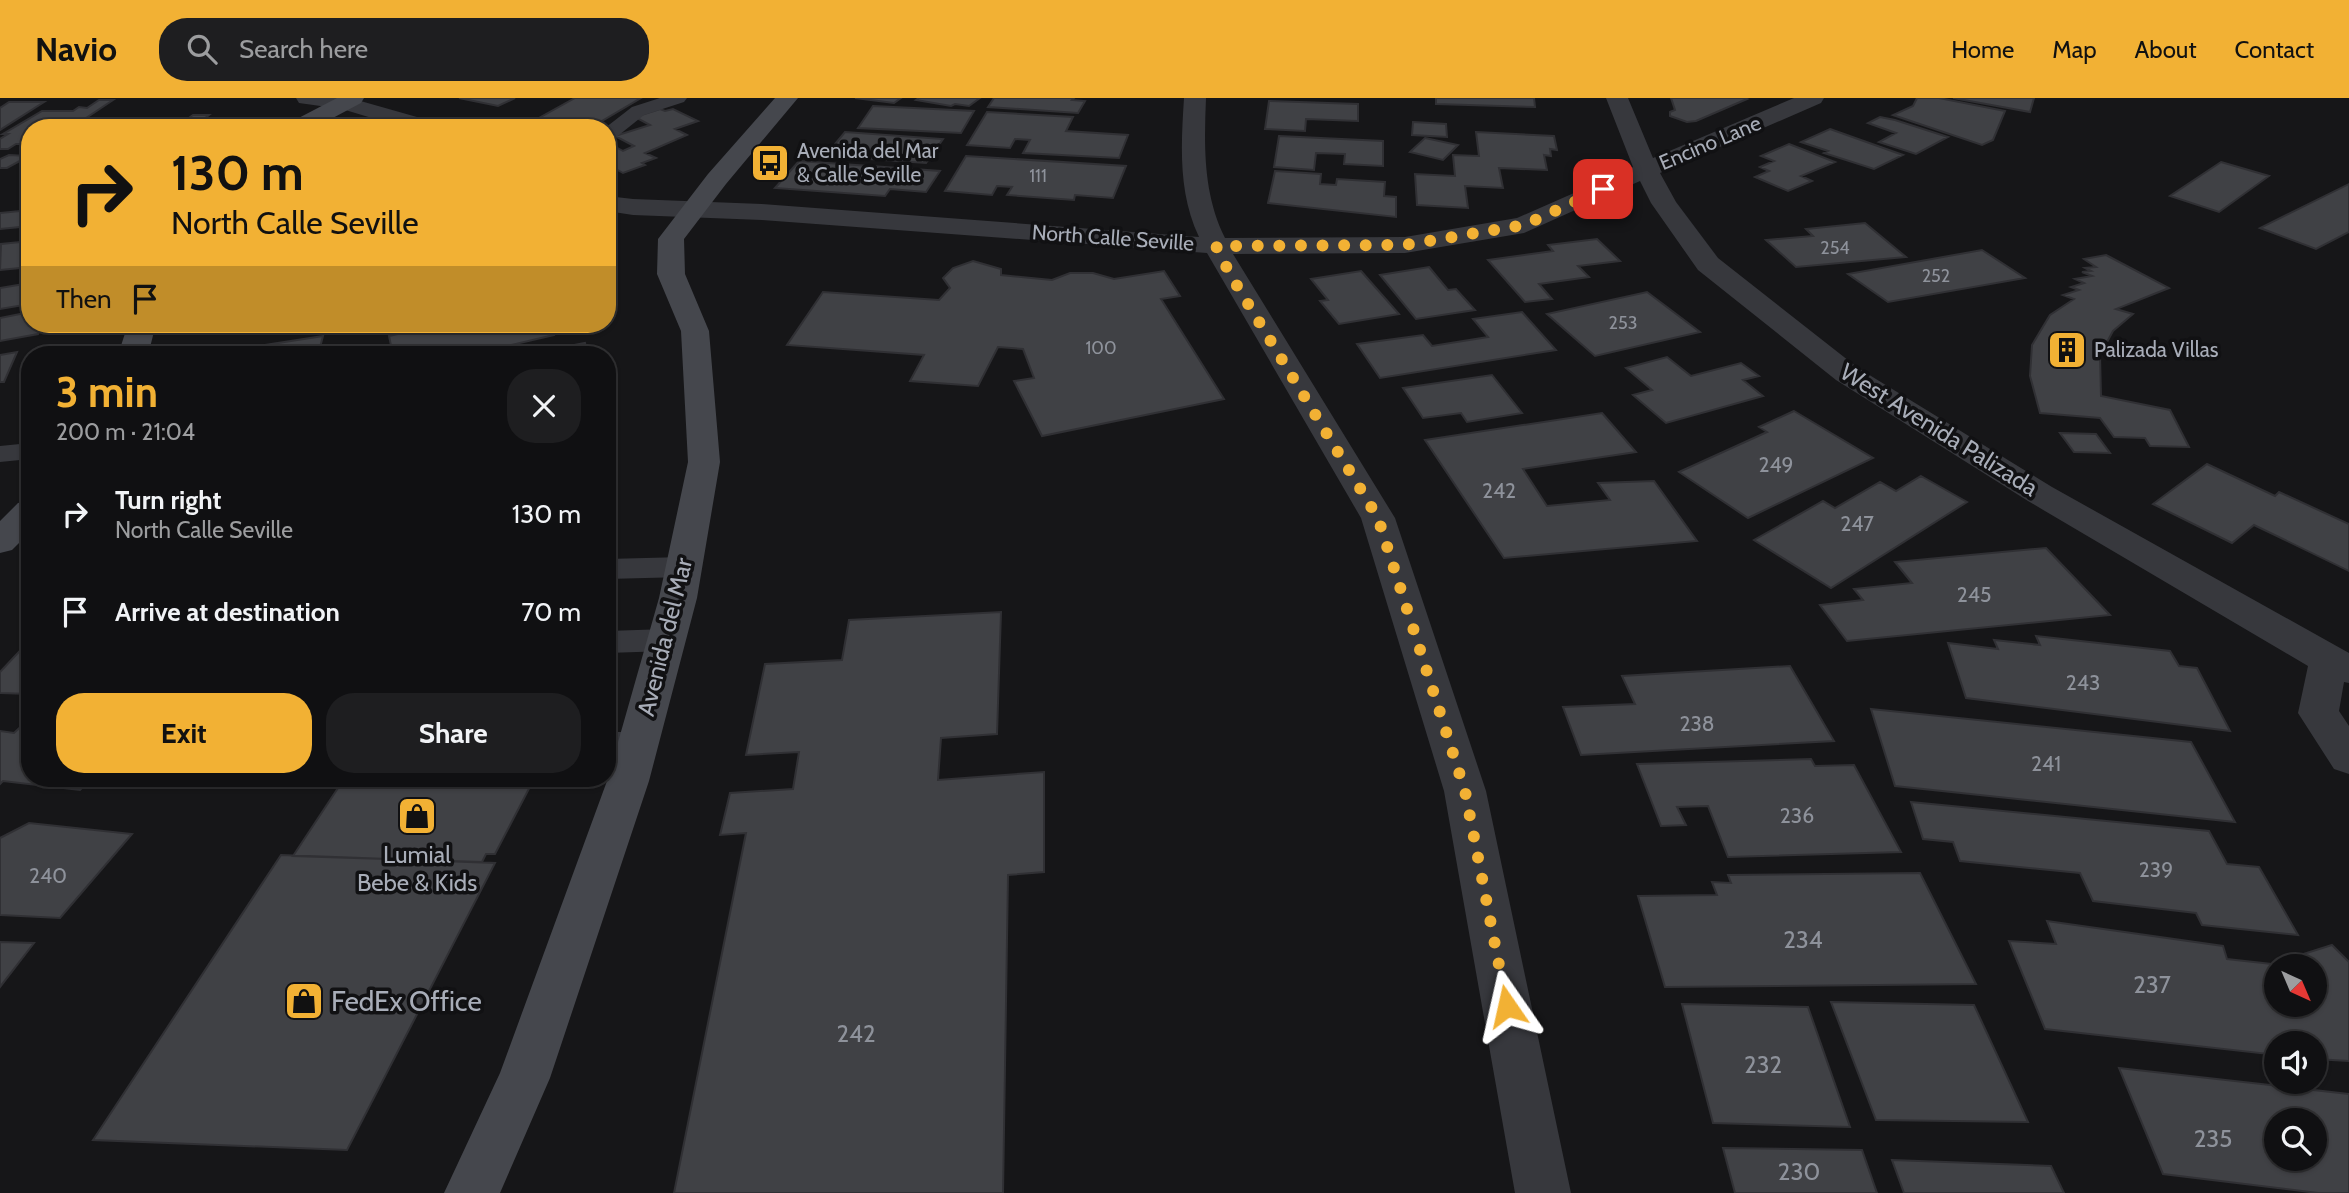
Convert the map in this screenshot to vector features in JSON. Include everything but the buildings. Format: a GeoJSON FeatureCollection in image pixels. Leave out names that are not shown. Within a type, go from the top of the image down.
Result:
{"type":"FeatureCollection","features":[{"type":"Feature","properties":{"kind":"main road","name":"Avenida del Mar"},"geometry":{"type":"LineString","coordinates":[[472,1193],[524,1078],[628,781],[622,745],[667,640],[684,567],[704,462],[695,331],[671,274],[671,239],[787,98]]}},
{"type":"Feature","properties":{"kind":"main road"},"geometry":{"type":"LineString","coordinates":[[313,119],[347,100]]}},
{"type":"Feature","properties":{"kind":"main road"},"geometry":{"type":"LineString","coordinates":[[0,542],[21,520]]}},
{"type":"Feature","properties":{"kind":"street"},"geometry":{"type":"LineString","coordinates":[[307,98],[347,100],[403,119]]}},
{"type":"Feature","properties":{"kind":"street"},"geometry":{"type":"LineString","coordinates":[[1195,98],[1192,159],[1203,219],[1230,274],[1378,518],[1465,791],[1544,1193]]}},
{"type":"Feature","properties":{"kind":"street","name":"West Avenida Palizada"},"geometry":{"type":"LineString","coordinates":[[1617,98],[1628,131],[1664,203],[1708,264],[1847,374],[2040,494],[2339,665]]}},
{"type":"Feature","properties":{"kind":"street","name":"Encino Lane"},"geometry":{"type":"LineString","coordinates":[[1646,170],[1813,98]]}},
{"type":"Feature","properties":{"kind":"street","name":"North Calle Seville"},"geometry":{"type":"LineString","coordinates":[[616,204],[1216,246],[1405,245],[1524,225],[1646,170]]}},
{"type":"Feature","properties":{"kind":"street"},"geometry":{"type":"LineString","coordinates":[[2339,665],[2318,713],[2349,758]]}},
{"type":"Feature","properties":{"kind":"lane"},"geometry":{"type":"LineString","coordinates":[[616,128],[638,111],[678,98]]}},
{"type":"Feature","properties":{"kind":"lane"},"geometry":{"type":"LineString","coordinates":[[0,454],[21,452]]}},
{"type":"Feature","properties":{"kind":"lane"},"geometry":{"type":"LineString","coordinates":[[616,569],[684,567]]}},
{"type":"Feature","properties":{"kind":"lane"},"geometry":{"type":"LineString","coordinates":[[616,642],[667,640]]}},
{"type":"Feature","properties":{"kind":"place","name":"Avenida del Mar & Calle Seville"},"geometry":{"type":"Point","coordinates":[770,163]}},
{"type":"Feature","properties":{"kind":"place","name":"Palizada Villas"},"geometry":{"type":"Point","coordinates":[2067,350]}},
{"type":"Feature","properties":{"kind":"place","name":"Lumial Bebe & Kids"},"geometry":{"type":"Point","coordinates":[417,816]}},
{"type":"Feature","properties":{"kind":"place","name":"FedEx Office"},"geometry":{"type":"Point","coordinates":[304,1001]}},
{"type":"Feature","properties":{"kind":"route"},"geometry":{"type":"LineString","coordinates":[[1507,1006],[1465,791],[1378,518],[1230,274],[1216,246],[1405,245],[1524,225],[1603,189]]}}]}
